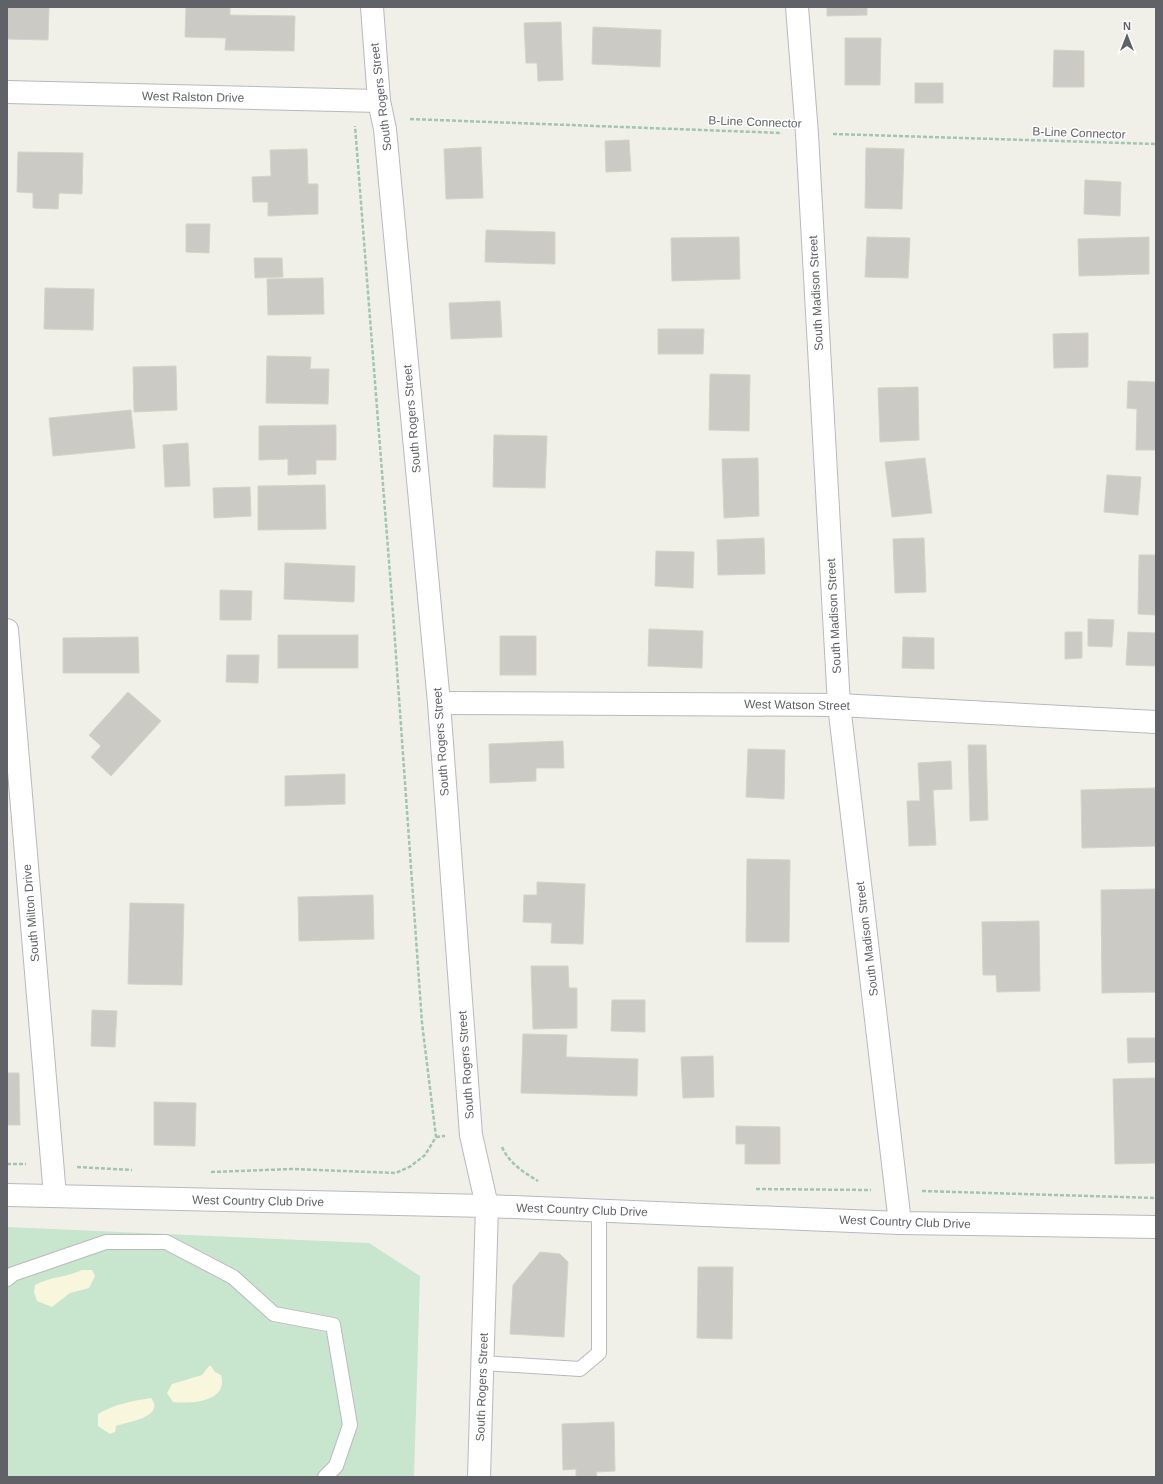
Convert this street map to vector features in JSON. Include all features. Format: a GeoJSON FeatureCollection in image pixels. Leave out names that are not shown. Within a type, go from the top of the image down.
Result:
{"type":"FeatureCollection","features":[{"type":"Feature","properties":{"kind":"street","name":"South Rogers Street"},"geometry":{"type":"LineString","coordinates":[[372,7],[379,101],[385,129],[438,703],[471,1135],[486,1206],[479,1477]]}},
{"type":"Feature","properties":{"kind":"street","name":"South Madison Street"},"geometry":{"type":"LineString","coordinates":[[797,7],[807,134],[839,705],[900,1223]]}},
{"type":"Feature","properties":{"kind":"street","name":"West Ralston Drive"},"geometry":{"type":"LineString","coordinates":[[7,92],[379,101]]}},
{"type":"Feature","properties":{"kind":"street","name":"South Milton Drive"},"geometry":{"type":"LineString","coordinates":[[7,630],[55,1196]]}},
{"type":"Feature","properties":{"kind":"street","name":"West Watson Street"},"geometry":{"type":"LineString","coordinates":[[438,703],[839,705],[1156,722]]}},
{"type":"Feature","properties":{"kind":"street","name":"West Country Club Drive"},"geometry":{"type":"LineString","coordinates":[[7,1194],[486,1206],[900,1223],[1156,1227]]}},
{"type":"Feature","properties":{"kind":"lane"},"geometry":{"type":"LineString","coordinates":[[482,1363],[580,1369],[599,1353],[599,1211]]}},
{"type":"Feature","properties":{"kind":"lane"},"geometry":{"type":"LineString","coordinates":[[7,1279],[13,1274],[106,1242],[166,1242],[233,1277],[274,1314],[333,1325],[350,1425],[336,1466],[325,1477]]}},
{"type":"Feature","properties":{"kind":"path","name":"B-Line Connector"},"geometry":{"type":"LineString","coordinates":[[436,1137],[422,1023],[394,621],[355,131],[385,129],[412,118],[807,134],[1156,144]]}},
{"type":"Feature","properties":{"kind":"path"},"geometry":{"type":"LineString","coordinates":[[206,1172],[292,1169],[396,1173],[411,1166],[425,1155],[436,1137],[471,1135],[499,1140],[506,1155],[521,1171],[544,1185]]}},
{"type":"Feature","properties":{"kind":"path"},"geometry":{"type":"LineString","coordinates":[[7,1164],[137,1170]]}},
{"type":"Feature","properties":{"kind":"path"},"geometry":{"type":"LineString","coordinates":[[755,1189],[897,1190],[1156,1198]]}},
{"type":"Feature","properties":{"kind":"green space"},"geometry":{"type":"Polygon","coordinates":[[[7,1227],[369,1243],[420,1276],[414,1477],[7,1477],[7,1227]]]}},
{"type":"Feature","properties":{"kind":"sand"},"geometry":{"type":"Polygon","coordinates":[[[82,1270],[92,1270],[95,1276],[89,1288],[70,1293],[52,1307],[37,1301],[34,1292],[35,1285],[82,1270]]]}},
{"type":"Feature","properties":{"kind":"sand"},"geometry":{"type":"Polygon","coordinates":[[[209,1366],[221,1375],[222,1384],[219,1391],[214,1396],[198,1401],[181,1403],[173,1402],[167,1393],[172,1384],[202,1375],[209,1366]]]}},
{"type":"Feature","properties":{"kind":"sand"},"geometry":{"type":"Polygon","coordinates":[[[151,1398],[154,1404],[153,1410],[143,1418],[116,1426],[115,1432],[110,1434],[98,1426],[98,1414],[124,1403],[151,1398]]]}},
{"type":"Feature","properties":{"kind":"building"},"geometry":{"type":"Polygon","coordinates":[[[7,7],[49,7],[48,40],[7,39],[7,7]]]}},
{"type":"Feature","properties":{"kind":"building"},"geometry":{"type":"Polygon","coordinates":[[[186,7],[230,7],[230,15],[295,16],[294,51],[225,50],[226,38],[185,37],[186,7]]]}},
{"type":"Feature","properties":{"kind":"building"},"geometry":{"type":"Polygon","coordinates":[[[827,7],[867,7],[867,15],[827,16],[827,7]]]}},
{"type":"Feature","properties":{"kind":"building"},"geometry":{"type":"Polygon","coordinates":[[[561,22],[563,80],[538,81],[537,63],[526,63],[524,23],[561,22]]]}},
{"type":"Feature","properties":{"kind":"building"},"geometry":{"type":"Polygon","coordinates":[[[593,27],[661,30],[660,67],[592,64],[593,27]]]}},
{"type":"Feature","properties":{"kind":"building"},"geometry":{"type":"Polygon","coordinates":[[[845,38],[881,38],[880,85],[845,85],[845,38]]]}},
{"type":"Feature","properties":{"kind":"building"},"geometry":{"type":"Polygon","coordinates":[[[1054,50],[1084,51],[1084,87],[1053,87],[1054,50]]]}},
{"type":"Feature","properties":{"kind":"building"},"geometry":{"type":"Polygon","coordinates":[[[915,83],[943,83],[943,103],[915,103],[915,83]]]}},
{"type":"Feature","properties":{"kind":"building"},"geometry":{"type":"Polygon","coordinates":[[[629,140],[631,171],[606,172],[605,141],[629,140]]]}},
{"type":"Feature","properties":{"kind":"building"},"geometry":{"type":"Polygon","coordinates":[[[481,147],[483,198],[446,199],[444,149],[481,147]]]}},
{"type":"Feature","properties":{"kind":"building"},"geometry":{"type":"Polygon","coordinates":[[[866,148],[904,149],[902,209],[865,208],[866,148]]]}},
{"type":"Feature","properties":{"kind":"building"},"geometry":{"type":"Polygon","coordinates":[[[307,149],[308,184],[318,184],[318,214],[268,216],[268,202],[253,202],[252,177],[271,176],[270,150],[307,149]]]}},
{"type":"Feature","properties":{"kind":"building"},"geometry":{"type":"Polygon","coordinates":[[[18,152],[83,153],[82,194],[59,193],[58,209],[33,208],[33,193],[17,192],[18,152]]]}},
{"type":"Feature","properties":{"kind":"building"},"geometry":{"type":"Polygon","coordinates":[[[1085,180],[1121,182],[1120,216],[1084,214],[1085,180]]]}},
{"type":"Feature","properties":{"kind":"building"},"geometry":{"type":"Polygon","coordinates":[[[186,224],[210,224],[209,253],[186,252],[186,224]]]}},
{"type":"Feature","properties":{"kind":"building"},"geometry":{"type":"Polygon","coordinates":[[[486,230],[555,232],[555,264],[485,262],[486,230]]]}},
{"type":"Feature","properties":{"kind":"building"},"geometry":{"type":"Polygon","coordinates":[[[739,237],[740,279],[672,281],[671,238],[739,237]]]}},
{"type":"Feature","properties":{"kind":"building"},"geometry":{"type":"Polygon","coordinates":[[[867,237],[910,238],[908,278],[865,277],[867,237]]]}},
{"type":"Feature","properties":{"kind":"building"},"geometry":{"type":"Polygon","coordinates":[[[1149,237],[1149,274],[1079,276],[1078,239],[1149,237]]]}},
{"type":"Feature","properties":{"kind":"building"},"geometry":{"type":"Polygon","coordinates":[[[254,258],[282,258],[283,277],[255,278],[254,258]]]}},
{"type":"Feature","properties":{"kind":"building"},"geometry":{"type":"Polygon","coordinates":[[[323,278],[324,314],[268,315],[267,279],[323,278]]]}},
{"type":"Feature","properties":{"kind":"building"},"geometry":{"type":"Polygon","coordinates":[[[45,288],[94,289],[93,330],[44,329],[45,288]]]}},
{"type":"Feature","properties":{"kind":"building"},"geometry":{"type":"Polygon","coordinates":[[[500,301],[502,337],[451,339],[449,303],[500,301]]]}},
{"type":"Feature","properties":{"kind":"building"},"geometry":{"type":"Polygon","coordinates":[[[658,329],[704,329],[703,354],[658,354],[658,329]]]}},
{"type":"Feature","properties":{"kind":"building"},"geometry":{"type":"Polygon","coordinates":[[[1088,333],[1088,367],[1054,368],[1053,334],[1088,333]]]}},
{"type":"Feature","properties":{"kind":"building"},"geometry":{"type":"Polygon","coordinates":[[[267,356],[311,357],[310,369],[329,369],[328,404],[266,403],[267,356]]]}},
{"type":"Feature","properties":{"kind":"building"},"geometry":{"type":"Polygon","coordinates":[[[176,366],[177,410],[134,412],[133,367],[176,366]]]}},
{"type":"Feature","properties":{"kind":"building"},"geometry":{"type":"Polygon","coordinates":[[[710,374],[750,375],[749,431],[709,430],[710,374]]]}},
{"type":"Feature","properties":{"kind":"building"},"geometry":{"type":"Polygon","coordinates":[[[1128,381],[1156,382],[1156,450],[1136,450],[1137,409],[1127,408],[1128,381]]]}},
{"type":"Feature","properties":{"kind":"building"},"geometry":{"type":"Polygon","coordinates":[[[918,387],[919,440],[880,442],[878,388],[918,387]]]}},
{"type":"Feature","properties":{"kind":"building"},"geometry":{"type":"Polygon","coordinates":[[[131,410],[135,448],[53,456],[49,418],[131,410]]]}},
{"type":"Feature","properties":{"kind":"building"},"geometry":{"type":"Polygon","coordinates":[[[336,425],[336,460],[316,460],[316,474],[288,475],[288,459],[259,460],[259,426],[336,425]]]}},
{"type":"Feature","properties":{"kind":"building"},"geometry":{"type":"Polygon","coordinates":[[[494,435],[547,436],[545,488],[493,487],[494,435]]]}},
{"type":"Feature","properties":{"kind":"building"},"geometry":{"type":"Polygon","coordinates":[[[188,443],[190,486],[165,487],[163,445],[188,443]]]}},
{"type":"Feature","properties":{"kind":"building"},"geometry":{"type":"Polygon","coordinates":[[[758,458],[759,516],[724,518],[722,459],[758,458]]]}},
{"type":"Feature","properties":{"kind":"building"},"geometry":{"type":"Polygon","coordinates":[[[925,458],[932,513],[892,517],[885,462],[925,458]]]}},
{"type":"Feature","properties":{"kind":"building"},"geometry":{"type":"Polygon","coordinates":[[[1107,475],[1141,477],[1138,515],[1104,512],[1107,475]]]}},
{"type":"Feature","properties":{"kind":"building"},"geometry":{"type":"Polygon","coordinates":[[[325,485],[326,529],[258,530],[258,486],[325,485]]]}},
{"type":"Feature","properties":{"kind":"building"},"geometry":{"type":"Polygon","coordinates":[[[250,487],[251,516],[214,518],[213,488],[250,487]]]}},
{"type":"Feature","properties":{"kind":"building"},"geometry":{"type":"Polygon","coordinates":[[[764,538],[765,574],[718,575],[717,540],[764,538]]]}},
{"type":"Feature","properties":{"kind":"building"},"geometry":{"type":"Polygon","coordinates":[[[924,538],[926,592],[895,593],[893,539],[924,538]]]}},
{"type":"Feature","properties":{"kind":"building"},"geometry":{"type":"Polygon","coordinates":[[[656,551],[694,552],[693,588],[655,586],[656,551]]]}},
{"type":"Feature","properties":{"kind":"building"},"geometry":{"type":"Polygon","coordinates":[[[1139,555],[1156,555],[1156,615],[1138,614],[1139,555]]]}},
{"type":"Feature","properties":{"kind":"building"},"geometry":{"type":"Polygon","coordinates":[[[285,563],[355,566],[354,602],[284,599],[285,563]]]}},
{"type":"Feature","properties":{"kind":"building"},"geometry":{"type":"Polygon","coordinates":[[[220,590],[252,591],[251,620],[220,620],[220,590]]]}},
{"type":"Feature","properties":{"kind":"building"},"geometry":{"type":"Polygon","coordinates":[[[1088,619],[1114,620],[1112,647],[1088,646],[1088,619]]]}},
{"type":"Feature","properties":{"kind":"building"},"geometry":{"type":"Polygon","coordinates":[[[649,629],[703,631],[702,668],[648,666],[649,629]]]}},
{"type":"Feature","properties":{"kind":"building"},"geometry":{"type":"Polygon","coordinates":[[[1065,632],[1082,632],[1082,658],[1065,659],[1065,632]]]}},
{"type":"Feature","properties":{"kind":"building"},"geometry":{"type":"Polygon","coordinates":[[[1128,632],[1156,633],[1156,666],[1126,665],[1128,632]]]}},
{"type":"Feature","properties":{"kind":"building"},"geometry":{"type":"Polygon","coordinates":[[[278,635],[358,635],[358,668],[278,668],[278,635]]]}},
{"type":"Feature","properties":{"kind":"building"},"geometry":{"type":"Polygon","coordinates":[[[500,636],[536,636],[536,675],[500,675],[500,636]]]}},
{"type":"Feature","properties":{"kind":"building"},"geometry":{"type":"Polygon","coordinates":[[[138,637],[139,673],[63,673],[63,638],[138,637]]]}},
{"type":"Feature","properties":{"kind":"building"},"geometry":{"type":"Polygon","coordinates":[[[903,637],[934,638],[934,669],[902,668],[903,637]]]}},
{"type":"Feature","properties":{"kind":"building"},"geometry":{"type":"Polygon","coordinates":[[[227,655],[259,655],[258,683],[226,682],[227,655]]]}},
{"type":"Feature","properties":{"kind":"building"},"geometry":{"type":"Polygon","coordinates":[[[128,692],[161,721],[111,776],[91,757],[101,746],[89,735],[128,692]]]}},
{"type":"Feature","properties":{"kind":"building"},"geometry":{"type":"Polygon","coordinates":[[[563,741],[564,768],[536,768],[536,781],[490,783],[489,744],[563,741]]]}},
{"type":"Feature","properties":{"kind":"building"},"geometry":{"type":"Polygon","coordinates":[[[968,745],[986,745],[988,820],[970,821],[968,745]]]}},
{"type":"Feature","properties":{"kind":"building"},"geometry":{"type":"Polygon","coordinates":[[[748,749],[785,750],[784,799],[746,797],[748,749]]]}},
{"type":"Feature","properties":{"kind":"building"},"geometry":{"type":"Polygon","coordinates":[[[951,761],[952,789],[933,790],[936,845],[909,846],[907,801],[920,801],[918,763],[951,761]]]}},
{"type":"Feature","properties":{"kind":"building"},"geometry":{"type":"Polygon","coordinates":[[[345,774],[345,804],[285,806],[285,776],[345,774]]]}},
{"type":"Feature","properties":{"kind":"building"},"geometry":{"type":"Polygon","coordinates":[[[1156,788],[1156,846],[1082,848],[1081,790],[1156,788]]]}},
{"type":"Feature","properties":{"kind":"building"},"geometry":{"type":"Polygon","coordinates":[[[747,859],[790,860],[789,942],[746,942],[747,859]]]}},
{"type":"Feature","properties":{"kind":"building"},"geometry":{"type":"Polygon","coordinates":[[[537,882],[585,884],[583,944],[551,943],[552,923],[523,922],[524,895],[537,895],[537,882]]]}},
{"type":"Feature","properties":{"kind":"building"},"geometry":{"type":"Polygon","coordinates":[[[1156,889],[1156,992],[1102,993],[1101,890],[1156,889]]]}},
{"type":"Feature","properties":{"kind":"building"},"geometry":{"type":"Polygon","coordinates":[[[373,895],[374,939],[299,941],[298,897],[373,895]]]}},
{"type":"Feature","properties":{"kind":"building"},"geometry":{"type":"Polygon","coordinates":[[[130,903],[184,904],[182,985],[128,984],[130,903]]]}},
{"type":"Feature","properties":{"kind":"building"},"geometry":{"type":"Polygon","coordinates":[[[1039,921],[1040,991],[997,992],[996,975],[983,975],[982,922],[1039,921]]]}},
{"type":"Feature","properties":{"kind":"building"},"geometry":{"type":"Polygon","coordinates":[[[531,966],[568,966],[569,988],[577,988],[577,1028],[533,1029],[531,966]]]}},
{"type":"Feature","properties":{"kind":"building"},"geometry":{"type":"Polygon","coordinates":[[[612,1000],[645,1000],[645,1032],[611,1031],[612,1000]]]}},
{"type":"Feature","properties":{"kind":"building"},"geometry":{"type":"Polygon","coordinates":[[[92,1010],[117,1011],[115,1047],[91,1046],[92,1010]]]}},
{"type":"Feature","properties":{"kind":"building"},"geometry":{"type":"Polygon","coordinates":[[[523,1034],[567,1035],[566,1057],[638,1059],[637,1096],[521,1093],[523,1034]]]}},
{"type":"Feature","properties":{"kind":"building"},"geometry":{"type":"Polygon","coordinates":[[[1127,1038],[1156,1038],[1156,1062],[1128,1063],[1127,1038]]]}},
{"type":"Feature","properties":{"kind":"building"},"geometry":{"type":"Polygon","coordinates":[[[713,1056],[714,1097],[683,1098],[681,1057],[713,1056]]]}},
{"type":"Feature","properties":{"kind":"building"},"geometry":{"type":"Polygon","coordinates":[[[7,1073],[19,1073],[20,1125],[7,1125],[7,1073]]]}},
{"type":"Feature","properties":{"kind":"building"},"geometry":{"type":"Polygon","coordinates":[[[1156,1078],[1156,1163],[1115,1164],[1113,1079],[1156,1078]]]}},
{"type":"Feature","properties":{"kind":"building"},"geometry":{"type":"Polygon","coordinates":[[[154,1102],[196,1103],[195,1146],[154,1145],[154,1102]]]}},
{"type":"Feature","properties":{"kind":"building"},"geometry":{"type":"Polygon","coordinates":[[[736,1126],[780,1127],[780,1164],[745,1164],[745,1144],[736,1144],[736,1126]]]}},
{"type":"Feature","properties":{"kind":"building"},"geometry":{"type":"Polygon","coordinates":[[[540,1252],[560,1254],[568,1262],[564,1337],[510,1334],[513,1285],[540,1252]]]}},
{"type":"Feature","properties":{"kind":"building"},"geometry":{"type":"Polygon","coordinates":[[[698,1267],[733,1267],[732,1339],[697,1338],[698,1267]]]}},
{"type":"Feature","properties":{"kind":"building"},"geometry":{"type":"Polygon","coordinates":[[[614,1422],[615,1471],[596,1472],[597,1477],[576,1477],[576,1469],[563,1470],[562,1424],[614,1422]]]}}]}
